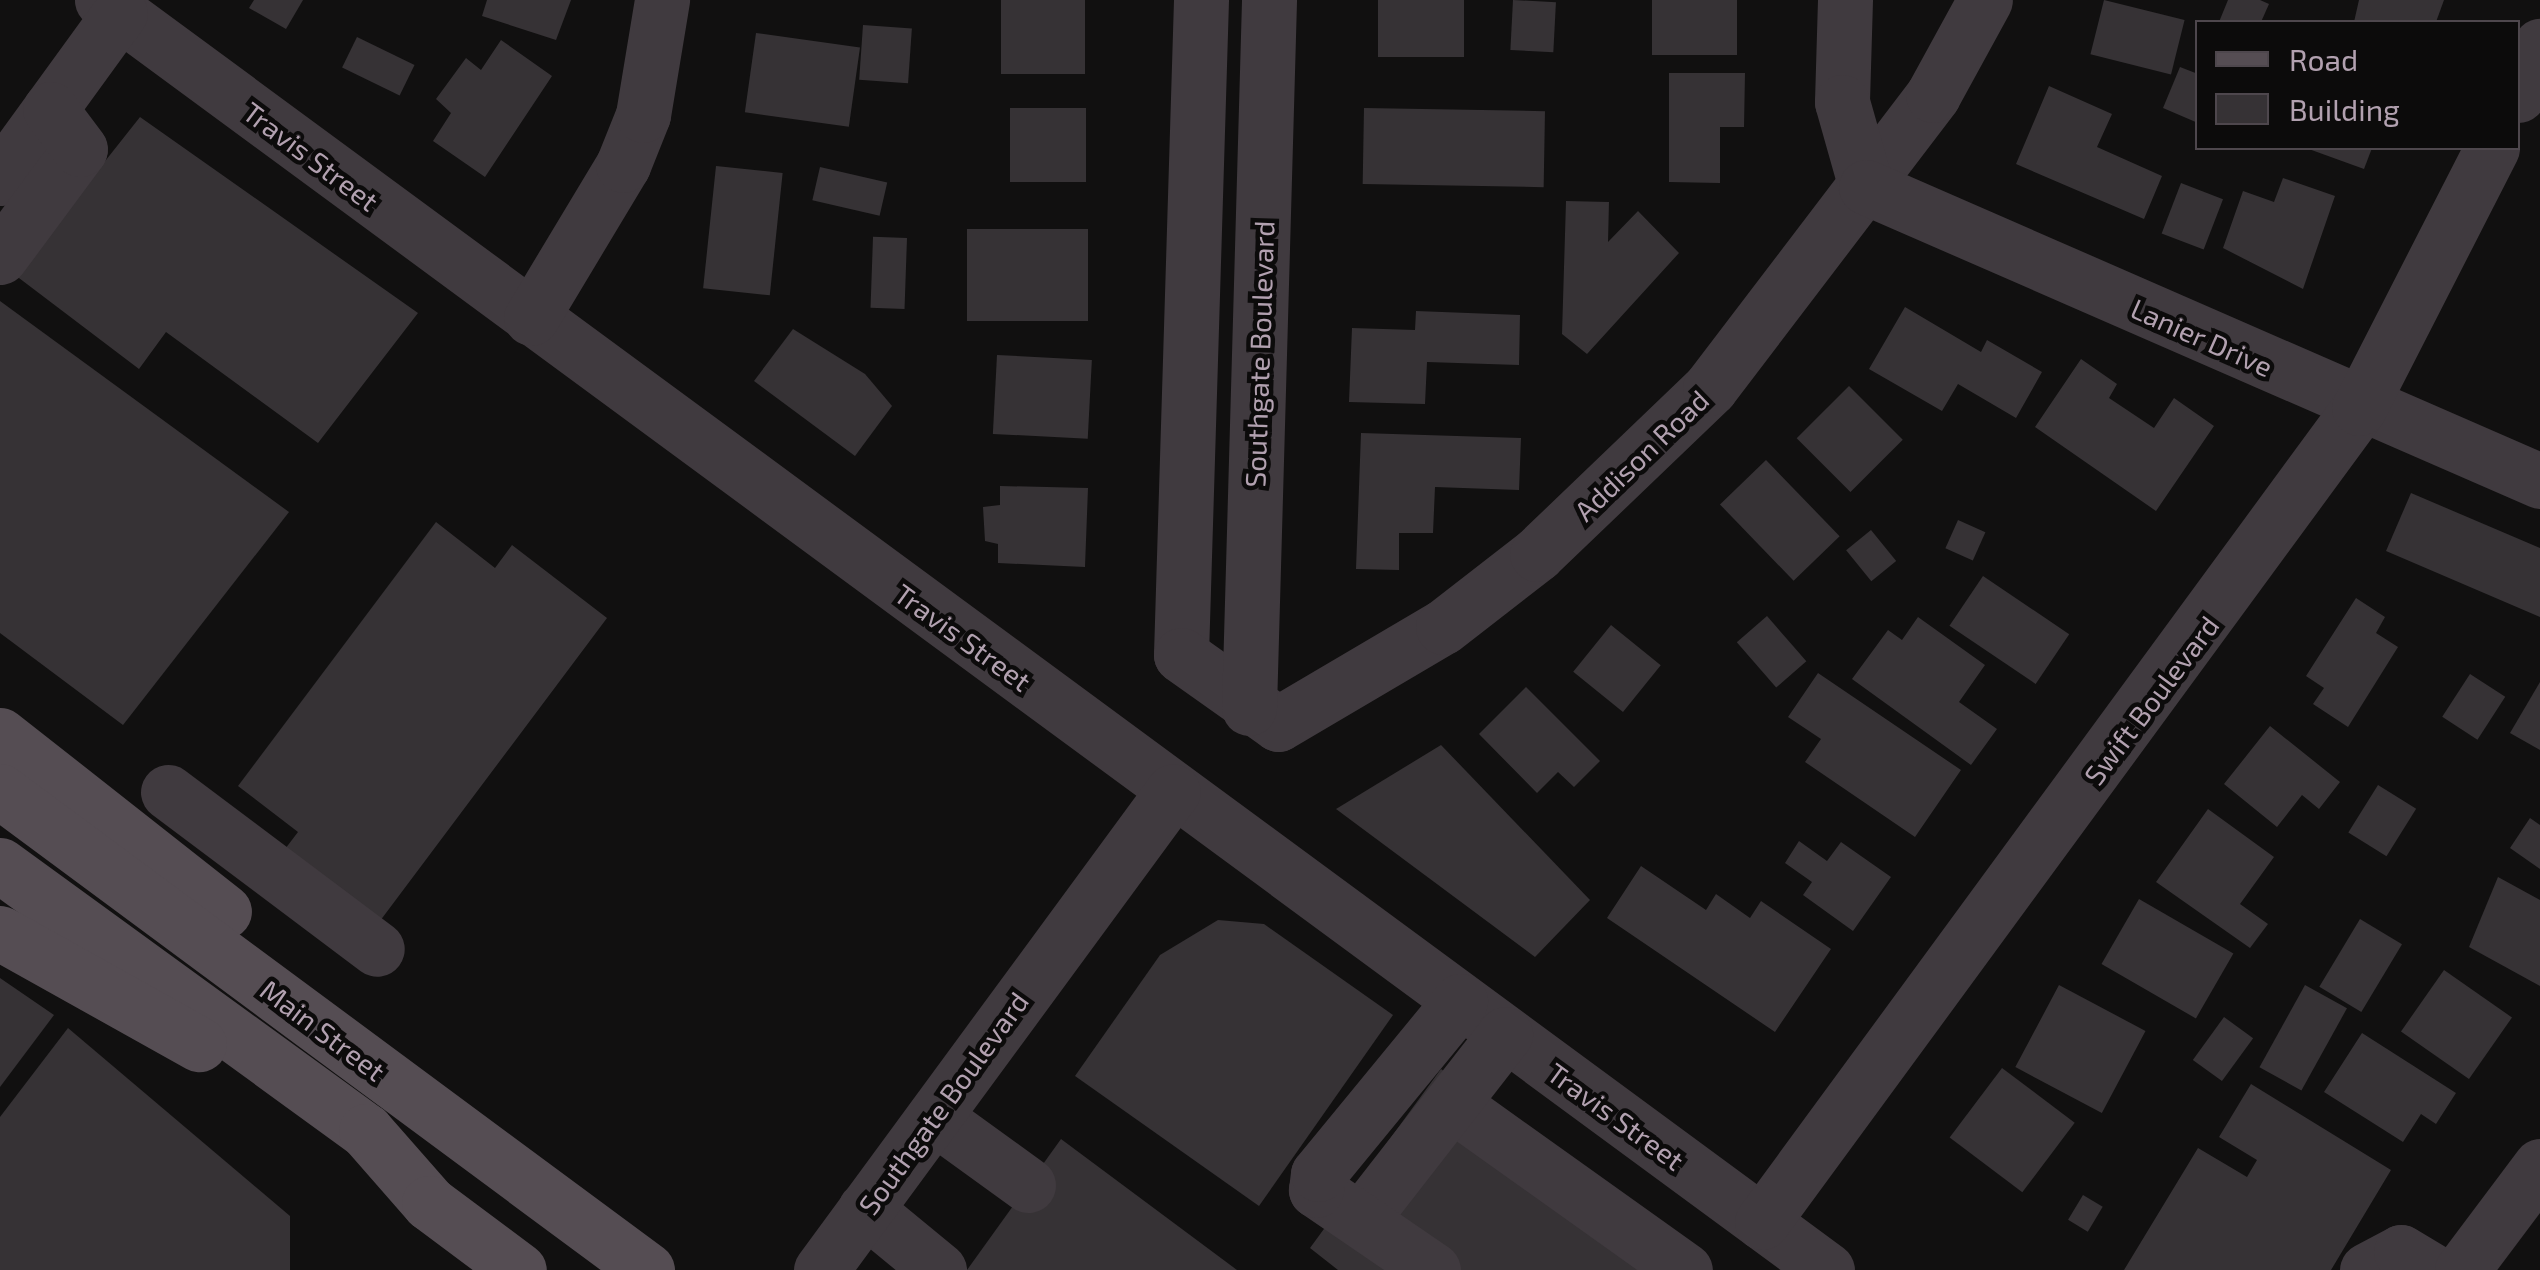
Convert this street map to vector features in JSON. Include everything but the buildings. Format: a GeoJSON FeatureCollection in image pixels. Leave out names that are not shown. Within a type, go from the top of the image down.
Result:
{"type":"FeatureCollection","features":[{"type":"Feature","properties":{"kind":"main road"},"geometry":{"type":"LineString","coordinates":[[0,735],[338,1001],[394,1082]]}},
{"type":"Feature","properties":{"kind":"main road","name":"Main Street"},"geometry":{"type":"LineString","coordinates":[[0,791],[647,1270]]}},
{"type":"Feature","properties":{"kind":"main road","name":"Main Street"},"geometry":{"type":"LineString","coordinates":[[0,865],[366,1131],[429,1203],[519,1270]]}},
{"type":"Feature","properties":{"kind":"main road"},"geometry":{"type":"LineString","coordinates":[[0,933],[366,1131]]}},
{"type":"Feature","properties":{"kind":"street"},"geometry":{"type":"LineString","coordinates":[[531,318],[623,166],[642,115],[662,0]]}},
{"type":"Feature","properties":{"kind":"street","name":"Addison Road"},"geometry":{"type":"LineString","coordinates":[[1202,0],[1181,655],[1249,708],[1278,724],[1443,627],[1537,554],[1710,388],[1866,187],[1984,0]]}},
{"type":"Feature","properties":{"kind":"street","name":"Southgate Boulevard"},"geometry":{"type":"LineString","coordinates":[[1249,708],[1269,0]]}},
{"type":"Feature","properties":{"kind":"street"},"geometry":{"type":"LineString","coordinates":[[1845,0],[1842,102],[1866,187]]}},
{"type":"Feature","properties":{"kind":"street"},"geometry":{"type":"LineString","coordinates":[[0,257],[11,192],[77,141],[111,7]]}},
{"type":"Feature","properties":{"kind":"street","name":"Travis Street"},"geometry":{"type":"LineString","coordinates":[[111,7],[1762,1222],[1819,1268]]}},
{"type":"Feature","properties":{"kind":"street"},"geometry":{"type":"LineString","coordinates":[[2520,91],[2540,46]]}},
{"type":"Feature","properties":{"kind":"street","name":"Swift Boulevard"},"geometry":{"type":"LineString","coordinates":[[1762,1222],[2359,408],[2491,150]]}},
{"type":"Feature","properties":{"kind":"street","name":"Lanier Drive"},"geometry":{"type":"LineString","coordinates":[[1866,187],[2359,408],[2540,481]]}},
{"type":"Feature","properties":{"kind":"street","name":"Southgate Boulevard"},"geometry":{"type":"LineString","coordinates":[[821,1270],[1173,791]]}},
{"type":"Feature","properties":{"kind":"street"},"geometry":{"type":"LineString","coordinates":[[168,792],[378,948]]}},
{"type":"Feature","properties":{"kind":"street"},"geometry":{"type":"LineString","coordinates":[[1433,1270],[1316,1190],[1318,1174],[1460,1001]]}},
{"type":"Feature","properties":{"kind":"street"},"geometry":{"type":"LineString","coordinates":[[1362,1218],[1505,1034]]}},
{"type":"Feature","properties":{"kind":"street"},"geometry":{"type":"LineString","coordinates":[[1452,1104],[1685,1270]]}},
{"type":"Feature","properties":{"kind":"street"},"geometry":{"type":"LineString","coordinates":[[934,1117],[1028,1184]]}},
{"type":"Feature","properties":{"kind":"street"},"geometry":{"type":"LineString","coordinates":[[2462,1270],[2531,1196]]}},
{"type":"Feature","properties":{"kind":"street"},"geometry":{"type":"LineString","coordinates":[[865,1210],[939,1270]]}},
{"type":"Feature","properties":{"kind":"street"},"geometry":{"type":"LineString","coordinates":[[2367,1270],[2401,1252],[2431,1270]]}}]}
